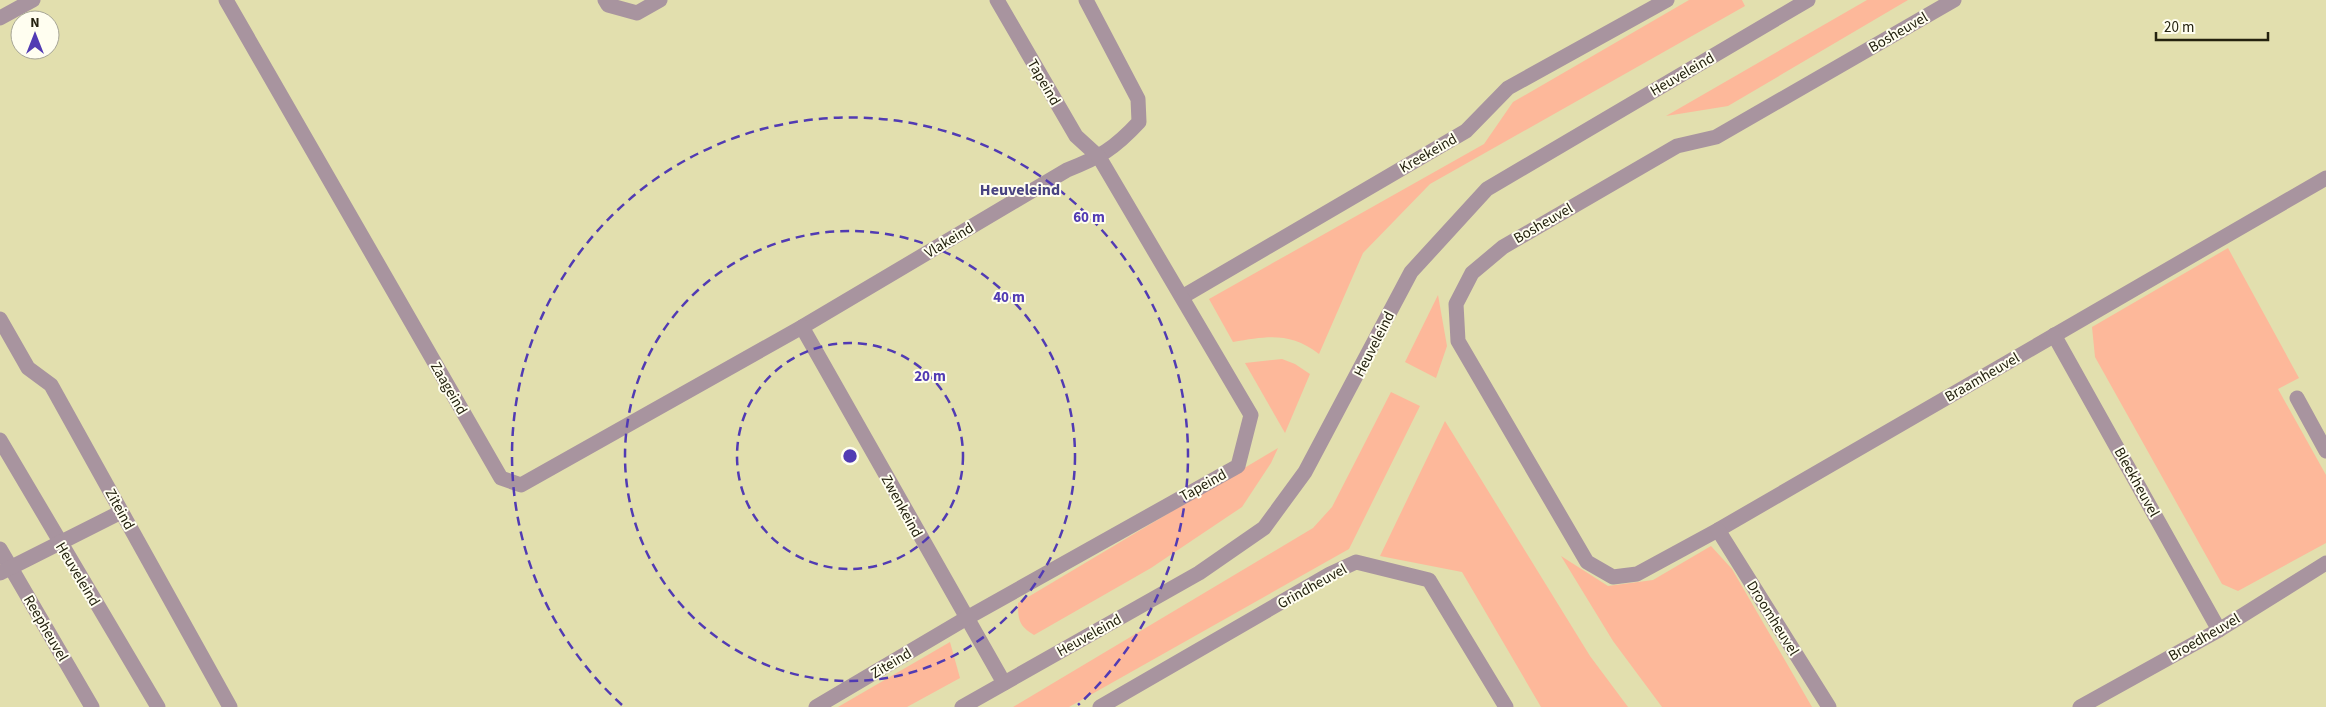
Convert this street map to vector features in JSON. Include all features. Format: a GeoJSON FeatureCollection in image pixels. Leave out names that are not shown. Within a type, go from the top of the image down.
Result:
{"type":"FeatureCollection","features":[{"type":"Feature","properties":{"kind":"street"},"geometry":{"type":"LineString","coordinates":[[0,18],[33,0]]}},
{"type":"Feature","properties":{"kind":"street","name":"Zaageind"},"geometry":{"type":"LineString","coordinates":[[226,0],[501,478],[521,485],[802,327]]}},
{"type":"Feature","properties":{"kind":"street"},"geometry":{"type":"LineString","coordinates":[[606,0],[608,5],[637,13],[660,0]]}},
{"type":"Feature","properties":{"kind":"street","name":"Tapeind"},"geometry":{"type":"LineString","coordinates":[[965,619],[1238,466],[1251,415],[1099,157],[1076,136],[997,0]]}},
{"type":"Feature","properties":{"kind":"street"},"geometry":{"type":"LineString","coordinates":[[1086,0],[1138,99],[1139,122],[1123,139],[1099,157]]}},
{"type":"Feature","properties":{"kind":"street","name":"Kreekeind"},"geometry":{"type":"LineString","coordinates":[[1182,297],[1466,131],[1508,88],[1666,0]]}},
{"type":"Feature","properties":{"kind":"street","name":"Heuveleind"},"geometry":{"type":"LineString","coordinates":[[962,707],[1199,573],[1264,528],[1305,472],[1410,272],[1487,189],[1784,6],[1808,0]]}},
{"type":"Feature","properties":{"kind":"street","name":"Bosheuvel"},"geometry":{"type":"LineString","coordinates":[[1637,574],[1613,577],[1587,562],[1458,341],[1456,304],[1472,273],[1503,247],[1676,146],[1716,137],[1954,0]]}},
{"type":"Feature","properties":{"kind":"street","name":"Vlakeind"},"geometry":{"type":"LineString","coordinates":[[802,327],[1067,170],[1099,157]]}},
{"type":"Feature","properties":{"kind":"street","name":"Braamheuvel"},"geometry":{"type":"LineString","coordinates":[[1637,574],[1718,530],[2326,178]]}},
{"type":"Feature","properties":{"kind":"street","name":"Ziteind"},"geometry":{"type":"LineString","coordinates":[[0,319],[28,368],[51,385],[230,707]]}},
{"type":"Feature","properties":{"kind":"street","name":"Zwenkeind"},"geometry":{"type":"LineString","coordinates":[[802,327],[965,619],[1004,683]]}},
{"type":"Feature","properties":{"kind":"street","name":"Bleekheuvel"},"geometry":{"type":"LineString","coordinates":[[2054,335],[2219,630]]}},
{"type":"Feature","properties":{"kind":"street"},"geometry":{"type":"LineString","coordinates":[[2297,398],[2326,451]]}},
{"type":"Feature","properties":{"kind":"street","name":"Heuveleind"},"geometry":{"type":"LineString","coordinates":[[0,440],[158,707]]}},
{"type":"Feature","properties":{"kind":"street"},"geometry":{"type":"LineString","coordinates":[[5,570],[122,512]]}},
{"type":"Feature","properties":{"kind":"street","name":"Droomheuvel"},"geometry":{"type":"LineString","coordinates":[[1718,530],[1829,707]]}},
{"type":"Feature","properties":{"kind":"street","name":"Reepheuvel"},"geometry":{"type":"LineString","coordinates":[[0,549],[5,570],[92,707]]}},
{"type":"Feature","properties":{"kind":"street","name":"Grindheuvel"},"geometry":{"type":"LineString","coordinates":[[1100,707],[1322,579],[1356,562],[1429,580],[1506,707]]}},
{"type":"Feature","properties":{"kind":"street","name":"Broedheuvel"},"geometry":{"type":"LineString","coordinates":[[2080,707],[2219,630],[2326,563]]}},
{"type":"Feature","properties":{"kind":"street","name":"Ziteind"},"geometry":{"type":"LineString","coordinates":[[816,707],[965,619]]}},
{"type":"Feature","properties":{"kind":"shaded area"},"geometry":{"type":"Polygon","coordinates":[[[1689,0],[1742,0],[1745,6],[1430,184],[1363,253],[1319,354],[1298,342],[1288,339],[1268,337],[1233,342],[1209,299],[1484,144],[1513,102],[1689,0]]]}},
{"type":"Feature","properties":{"kind":"shaded area"},"geometry":{"type":"Polygon","coordinates":[[[1867,0],[1908,0],[1728,106],[1666,116],[1867,0]]]}},
{"type":"Feature","properties":{"kind":"shaded area"},"geometry":{"type":"Polygon","coordinates":[[[2228,248],[2299,378],[2278,389],[2326,475],[2326,543],[2238,591],[2222,584],[2095,357],[2092,327],[2228,248]]]}},
{"type":"Feature","properties":{"kind":"shaded area"},"geometry":{"type":"Polygon","coordinates":[[[1438,295],[1447,346],[1436,378],[1405,362],[1438,295]]]}},
{"type":"Feature","properties":{"kind":"shaded area"},"geometry":{"type":"Polygon","coordinates":[[[1282,359],[1295,364],[1310,374],[1285,433],[1245,363],[1282,359]]]}},
{"type":"Feature","properties":{"kind":"shaded area"},"geometry":{"type":"Polygon","coordinates":[[[1391,392],[1420,406],[1349,549],[1069,707],[1013,707],[1313,528],[1332,507],[1391,392]]]}},
{"type":"Feature","properties":{"kind":"shaded area"},"geometry":{"type":"Polygon","coordinates":[[[1445,421],[1590,656],[1628,707],[1541,707],[1462,572],[1380,556],[1445,421]]]}},
{"type":"Feature","properties":{"kind":"shaded area"},"geometry":{"type":"Polygon","coordinates":[[[1278,448],[1271,463],[1242,507],[1151,568],[1034,635],[1022,625],[1018,614],[1018,603],[1278,448]]]}},
{"type":"Feature","properties":{"kind":"shaded area"},"geometry":{"type":"Polygon","coordinates":[[[1711,546],[1732,569],[1812,707],[1662,707],[1613,641],[1561,556],[1608,586],[1653,580],[1711,546]]]}},
{"type":"Feature","properties":{"kind":"shaded area"},"geometry":{"type":"Polygon","coordinates":[[[950,642],[960,678],[907,707],[838,707],[950,642]]]}},
{"type":"Feature","properties":{"kind":"district","name":"Heuveleind"},"geometry":{"type":"Point","coordinates":[1020,189]}}]}
